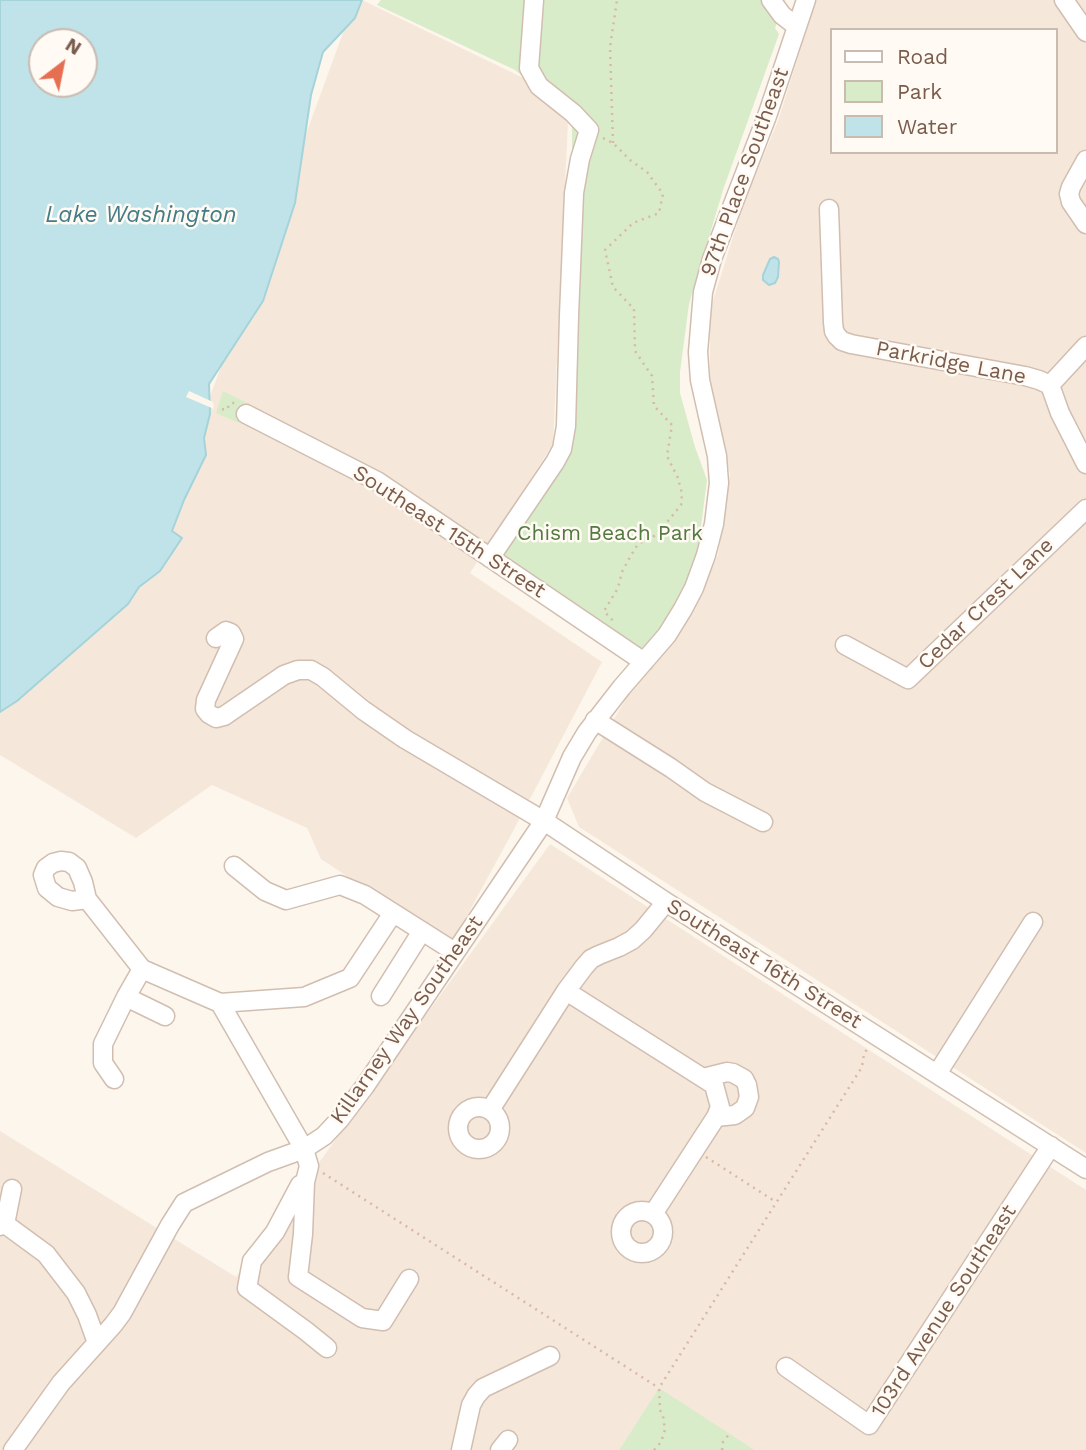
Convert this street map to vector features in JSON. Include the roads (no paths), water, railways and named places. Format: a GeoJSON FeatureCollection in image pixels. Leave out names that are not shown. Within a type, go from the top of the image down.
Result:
{"type":"FeatureCollection","features":[{"type":"Feature","properties":{"kind":"street"},"geometry":{"type":"LineString","coordinates":[[490,558],[555,462],[566,436],[574,193],[589,130],[573,113],[539,86],[529,68],[534,0]]}},
{"type":"Feature","properties":{"kind":"street"},"geometry":{"type":"LineString","coordinates":[[771,0],[782,15],[796,26]]}},
{"type":"Feature","properties":{"kind":"street","name":"97th Place Southeast"},"geometry":{"type":"LineString","coordinates":[[644,662],[667,635],[694,588],[714,524],[719,483],[717,456],[700,380],[698,352],[703,292],[712,259],[767,116],[806,0]]}},
{"type":"Feature","properties":{"kind":"street"},"geometry":{"type":"LineString","coordinates":[[1064,0],[1086,32]]}},
{"type":"Feature","properties":{"kind":"street"},"geometry":{"type":"LineString","coordinates":[[1086,159],[1070,187],[1069,194],[1071,202],[1086,224]]}},
{"type":"Feature","properties":{"kind":"street","name":"Parkridge Lane"},"geometry":{"type":"LineString","coordinates":[[829,209],[834,331],[842,341],[1025,376],[1050,385]]}},
{"type":"Feature","properties":{"kind":"street"},"geometry":{"type":"LineString","coordinates":[[1086,346],[1050,385],[1060,414],[1086,464]]}},
{"type":"Feature","properties":{"kind":"street","name":"Southeast 15th Street"},"geometry":{"type":"LineString","coordinates":[[246,414],[377,481],[644,662]]}},
{"type":"Feature","properties":{"kind":"street","name":"Cedar Crest Lane"},"geometry":{"type":"LineString","coordinates":[[845,645],[908,679],[1086,509]]}},
{"type":"Feature","properties":{"kind":"street","name":"Southeast 16th Street"},"geometry":{"type":"LineString","coordinates":[[216,638],[226,631],[231,632],[234,639],[206,701],[205,709],[209,715],[216,718],[224,716],[284,675],[298,670],[311,670],[397,734],[544,821],[666,902],[1086,1169]]}},
{"type":"Feature","properties":{"kind":"street","name":"Killarney Way Southeast"},"geometry":{"type":"LineString","coordinates":[[13,1450],[61,1383],[122,1313],[184,1203],[268,1162],[304,1149],[324,1136],[340,1119],[544,821],[572,757],[587,732],[644,662]]}},
{"type":"Feature","properties":{"kind":"street"},"geometry":{"type":"LineString","coordinates":[[596,720],[705,792],[764,822]]}},
{"type":"Feature","properties":{"kind":"street"},"geometry":{"type":"LineString","coordinates":[[234,866],[265,891],[286,900],[340,885],[365,895],[455,952]]}},
{"type":"Feature","properties":{"kind":"street"},"geometry":{"type":"LineString","coordinates":[[87,899],[142,969],[220,1003],[304,997],[350,978],[393,913]]}},
{"type":"Feature","properties":{"kind":"street"},"geometry":{"type":"LineString","coordinates":[[490,1110],[566,991],[591,959],[632,940],[666,902]]}},
{"type":"Feature","properties":{"kind":"street"},"geometry":{"type":"LineString","coordinates":[[937,1073],[1033,922]]}},
{"type":"Feature","properties":{"kind":"street"},"geometry":{"type":"LineString","coordinates":[[381,996],[422,931]]}},
{"type":"Feature","properties":{"kind":"street"},"geometry":{"type":"LineString","coordinates":[[114,1079],[103,1063],[103,1044],[142,969]]}},
{"type":"Feature","properties":{"kind":"street"},"geometry":{"type":"LineString","coordinates":[[566,991],[703,1078],[713,1085],[718,1096],[720,1107],[716,1117],[653,1214]]}},
{"type":"Feature","properties":{"kind":"street"},"geometry":{"type":"LineString","coordinates":[[126,997],[165,1016]]}},
{"type":"Feature","properties":{"kind":"street"},"geometry":{"type":"LineString","coordinates":[[220,1003],[304,1149],[309,1166],[305,1182],[298,1277],[362,1318],[383,1321],[409,1279]]}},
{"type":"Feature","properties":{"kind":"street"},"geometry":{"type":"LineString","coordinates":[[703,1078],[720,1073],[733,1073],[744,1079],[749,1091],[748,1103],[740,1112],[716,1117]]}},
{"type":"Feature","properties":{"kind":"street","name":"103rd Avenue Southeast"},"geometry":{"type":"LineString","coordinates":[[786,1367],[869,1425],[1051,1146]]}},
{"type":"Feature","properties":{"kind":"street"},"geometry":{"type":"LineString","coordinates":[[305,1182],[300,1185],[275,1232],[252,1261],[247,1289],[327,1348]]}},
{"type":"Feature","properties":{"kind":"street"},"geometry":{"type":"LineString","coordinates":[[12,1189],[3,1225],[46,1254],[76,1293],[97,1343]]}},
{"type":"Feature","properties":{"kind":"street"},"geometry":{"type":"LineString","coordinates":[[461,1450],[471,1405],[483,1388],[550,1356]]}},
{"type":"Feature","properties":{"kind":"water","name":"Lake Washington"},"geometry":{"type":"Polygon","coordinates":[[[0,0],[362,0],[355,18],[323,52],[311,95],[295,203],[263,301],[209,384],[210,414],[204,438],[206,455],[172,531],[182,538],[160,571],[139,587],[128,604],[17,701],[0,712],[0,0]]]}},
{"type":"Feature","properties":{"kind":"water"},"geometry":{"type":"Polygon","coordinates":[[[774,257],[779,262],[778,277],[775,283],[769,285],[763,280],[763,275],[770,259],[774,257]]]}},
{"type":"Feature","properties":{"kind":"park label","name":"Chism Beach Park"},"geometry":{"type":"Point","coordinates":[610,534]}}]}
